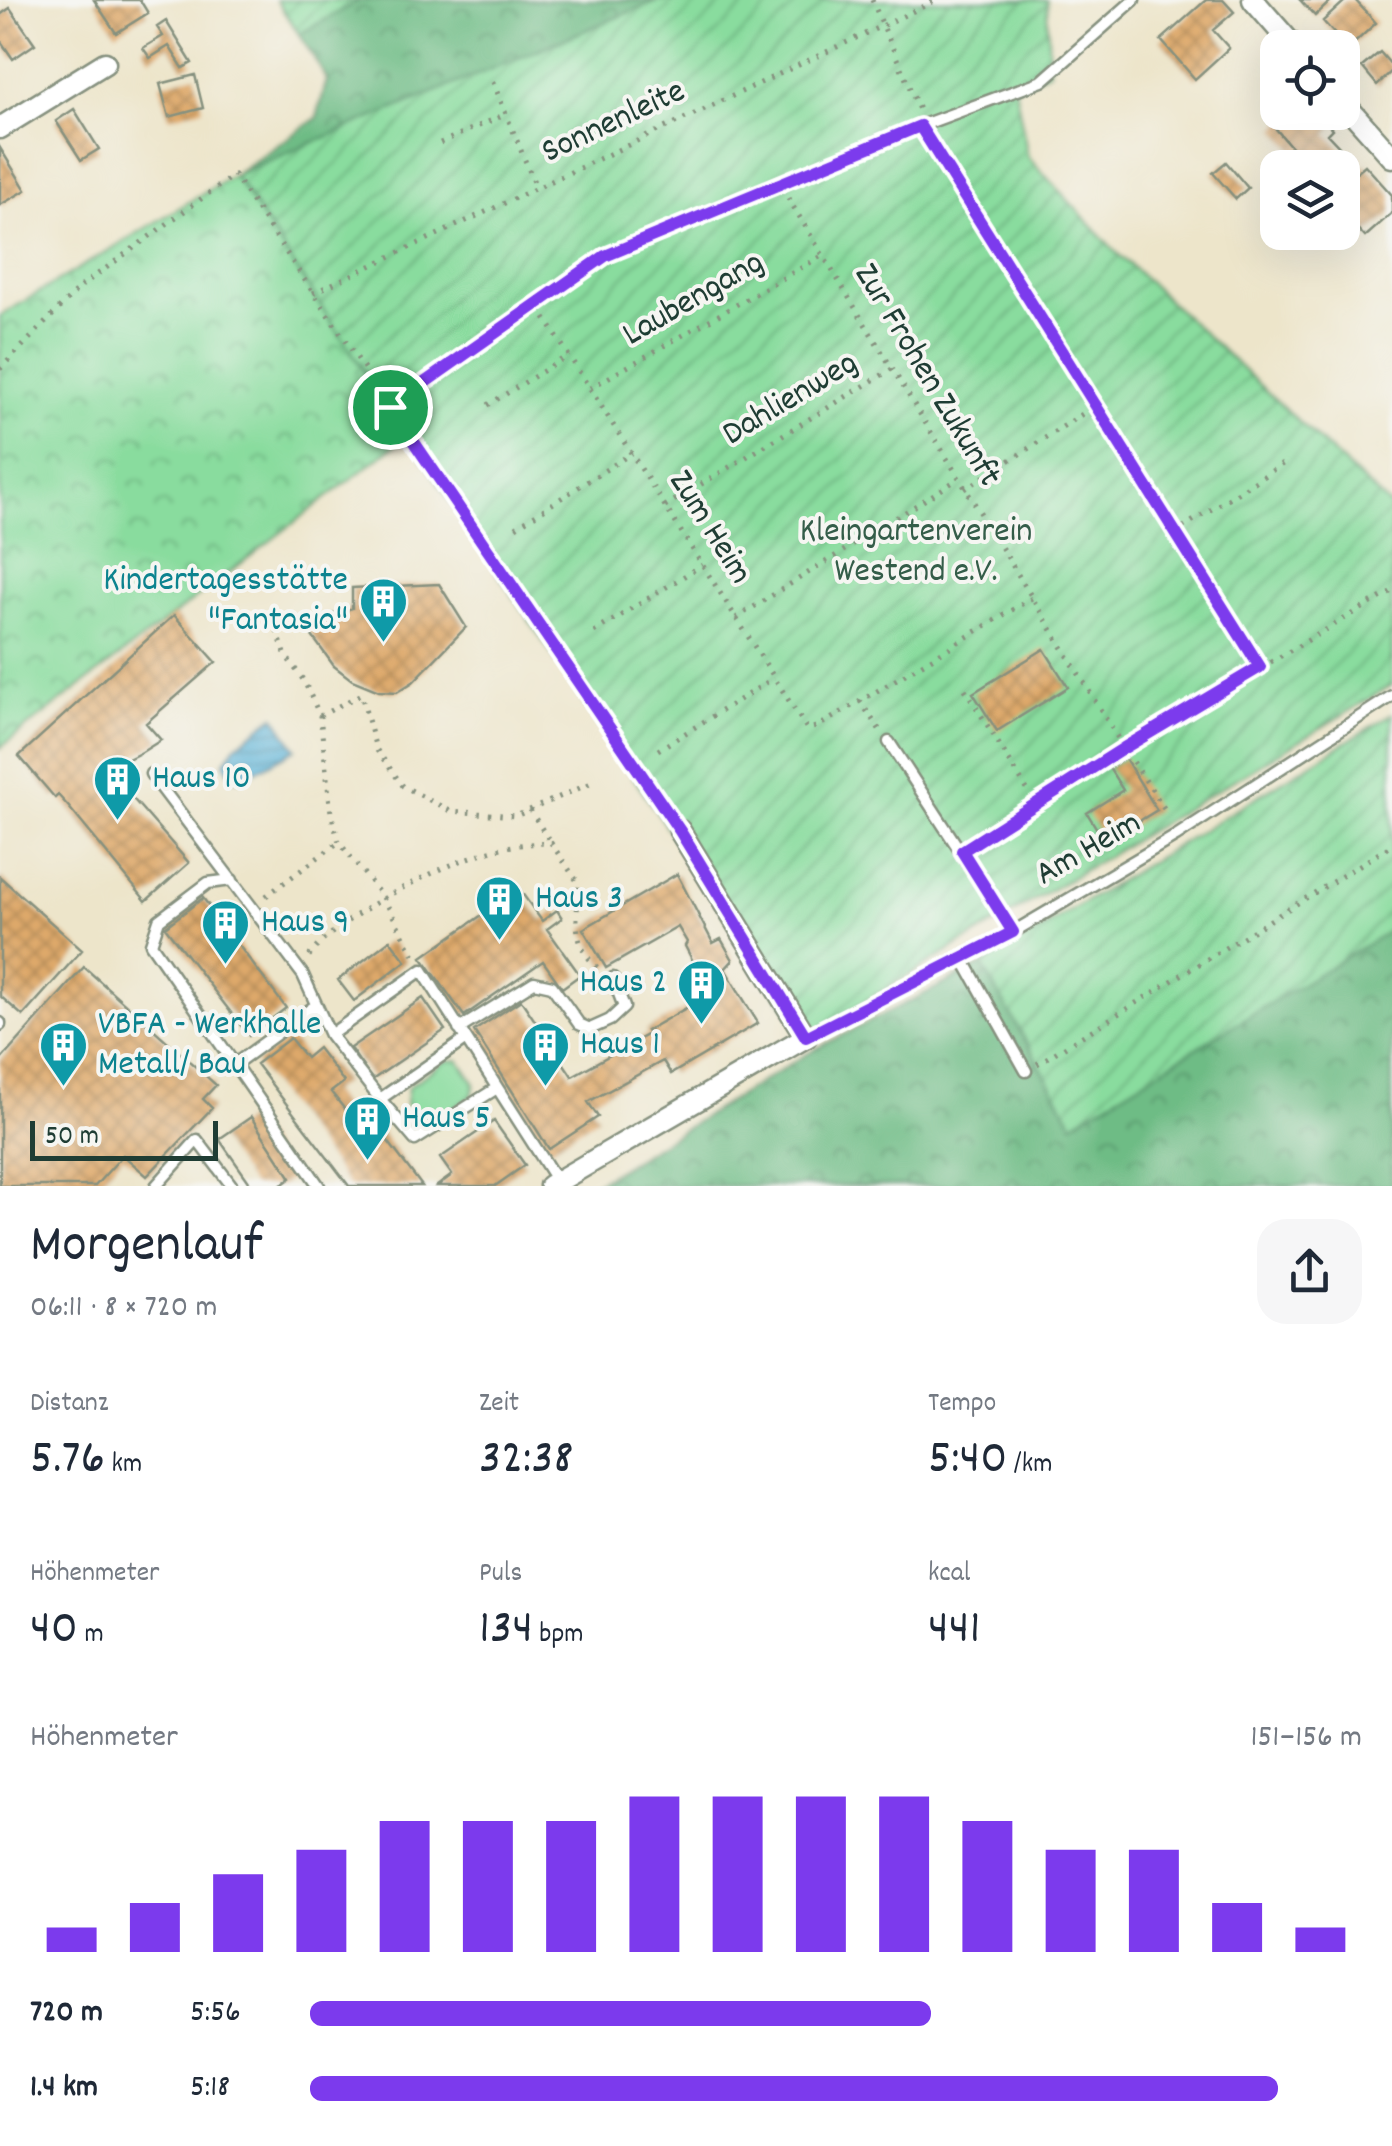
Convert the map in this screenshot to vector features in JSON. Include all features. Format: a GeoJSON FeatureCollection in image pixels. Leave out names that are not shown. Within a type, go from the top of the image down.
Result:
{"type":"FeatureCollection","features":[{"type":"Feature","properties":{"kind":"street"},"geometry":{"type":"LineString","coordinates":[[1253,0],[1279,30]]}},
{"type":"Feature","properties":{"kind":"street"},"geometry":{"type":"LineString","coordinates":[[0,128],[104,63]]}},
{"type":"Feature","properties":{"kind":"street"},"geometry":{"type":"LineString","coordinates":[[1360,121],[1392,157]]}},
{"type":"Feature","properties":{"kind":"street"},"geometry":{"type":"LineString","coordinates":[[680,831],[806,1037]]}},
{"type":"Feature","properties":{"kind":"street","name":"Am Heim"},"geometry":{"type":"LineString","coordinates":[[554,1184],[806,1037]]}},
{"type":"Feature","properties":{"kind":"lane"},"geometry":{"type":"LineString","coordinates":[[390,407],[605,256],[922,125],[1042,81],[1134,0]]}},
{"type":"Feature","properties":{"kind":"lane","name":"Am Heim"},"geometry":{"type":"LineString","coordinates":[[806,1037],[1013,932],[1176,836],[1392,696]]}},
{"type":"Feature","properties":{"kind":"lane"},"geometry":{"type":"LineString","coordinates":[[888,742],[1013,932]]}},
{"type":"Feature","properties":{"kind":"lane"},"geometry":{"type":"LineString","coordinates":[[150,774],[301,972],[330,1035],[415,1140],[498,1088]]}},
{"type":"Feature","properties":{"kind":"lane"},"geometry":{"type":"LineString","coordinates":[[232,880],[208,883],[159,920],[151,944],[319,1186]]}},
{"type":"Feature","properties":{"kind":"lane"},"geometry":{"type":"LineString","coordinates":[[963,959],[1026,1070]]}},
{"type":"Feature","properties":{"kind":"lane"},"geometry":{"type":"LineString","coordinates":[[330,1035],[422,970],[554,1184]]}},
{"type":"Feature","properties":{"kind":"lane"},"geometry":{"type":"LineString","coordinates":[[380,1099],[534,982],[552,986],[579,1024],[590,1029],[610,1020],[624,1008],[613,978]]}},
{"type":"Feature","properties":{"kind":"lane"},"geometry":{"type":"LineString","coordinates":[[234,1064],[315,1006]]}},
{"type":"Feature","properties":{"kind":"lane"},"geometry":{"type":"LineString","coordinates":[[156,1186],[197,1140],[232,1186]]}},
{"type":"Feature","properties":{"kind":"path"},"geometry":{"type":"LineString","coordinates":[[872,0],[922,125],[1260,667]]}},
{"type":"Feature","properties":{"kind":"path","name":"Sonnenleite"},"geometry":{"type":"LineString","coordinates":[[313,292],[938,0]]}},
{"type":"Feature","properties":{"kind":"path"},"geometry":{"type":"LineString","coordinates":[[493,82],[536,187]]}},
{"type":"Feature","properties":{"kind":"path"},"geometry":{"type":"LineString","coordinates":[[440,143],[506,114]]}},
{"type":"Feature","properties":{"kind":"path"},"geometry":{"type":"LineString","coordinates":[[0,368],[80,287],[234,175],[680,831]]}},
{"type":"Feature","properties":{"kind":"path","name":"Zur Frohen Zukunft"},"geometry":{"type":"LineString","coordinates":[[778,183],[1164,808]]}},
{"type":"Feature","properties":{"kind":"path","name":"Laubengang"},"geometry":{"type":"LineString","coordinates":[[590,388],[823,256]]}},
{"type":"Feature","properties":{"kind":"path","name":"Zum Heim"},"geometry":{"type":"LineString","coordinates":[[536,303],[806,729],[817,727],[860,701]]}},
{"type":"Feature","properties":{"kind":"path"},"geometry":{"type":"LineString","coordinates":[[488,405],[569,355]]}},
{"type":"Feature","properties":{"kind":"path","name":"Dahlienweg"},"geometry":{"type":"LineString","coordinates":[[665,506],[892,369]]}},
{"type":"Feature","properties":{"kind":"path"},"geometry":{"type":"LineString","coordinates":[[966,489],[1094,406]]}},
{"type":"Feature","properties":{"kind":"path"},"geometry":{"type":"LineString","coordinates":[[516,527],[632,453]]}},
{"type":"Feature","properties":{"kind":"path"},"geometry":{"type":"LineString","coordinates":[[1174,534],[1288,460]]}},
{"type":"Feature","properties":{"kind":"path"},"geometry":{"type":"LineString","coordinates":[[736,618],[960,479]]}},
{"type":"Feature","properties":{"kind":"path"},"geometry":{"type":"LineString","coordinates":[[594,632],[703,565]]}},
{"type":"Feature","properties":{"kind":"path"},"geometry":{"type":"LineString","coordinates":[[962,851],[1124,748],[1392,591]]}},
{"type":"Feature","properties":{"kind":"path"},"geometry":{"type":"LineString","coordinates":[[888,742],[860,701],[1032,598]]}},
{"type":"Feature","properties":{"kind":"path"},"geometry":{"type":"LineString","coordinates":[[278,631],[286,656],[304,681],[320,716],[331,813],[339,842],[384,899],[422,970]]}},
{"type":"Feature","properties":{"kind":"path"},"geometry":{"type":"LineString","coordinates":[[658,750],[774,678]]}},
{"type":"Feature","properties":{"kind":"path"},"geometry":{"type":"LineString","coordinates":[[966,689],[1036,804]]}},
{"type":"Feature","properties":{"kind":"path"},"geometry":{"type":"LineString","coordinates":[[320,716],[361,694],[376,750],[402,786],[450,811],[516,816],[591,783]]}},
{"type":"Feature","properties":{"kind":"path"},"geometry":{"type":"LineString","coordinates":[[530,810],[579,884],[575,927],[580,941],[595,965],[613,978]]}},
{"type":"Feature","properties":{"kind":"path"},"geometry":{"type":"LineString","coordinates":[[253,909],[295,872],[339,842]]}},
{"type":"Feature","properties":{"kind":"path"},"geometry":{"type":"LineString","coordinates":[[301,972],[310,952],[384,899],[472,856],[524,843],[551,843]]}},
{"type":"Feature","properties":{"kind":"path"},"geometry":{"type":"LineString","coordinates":[[1026,1070],[1392,845]]}},
{"type":"Feature","properties":{"kind":"green space"},"geometry":{"type":"Polygon","coordinates":[[[276,0],[360,0],[299,34],[276,0]]]}},
{"type":"Feature","properties":{"kind":"green space"},"geometry":{"type":"Polygon","coordinates":[[[360,0],[659,0],[234,175],[317,118],[327,79],[299,34],[360,0]]]}},
{"type":"Feature","properties":{"kind":"green space","name":"Kleingartenverein Westend e.V."},"geometry":{"type":"Polygon","coordinates":[[[659,0],[1047,0],[1049,71],[1015,88],[1028,157],[1116,252],[1392,508],[1392,685],[806,1037],[234,175],[659,0]]]}},
{"type":"Feature","properties":{"kind":"green space"},"geometry":{"type":"Polygon","coordinates":[[[234,175],[407,436],[0,748],[0,316],[234,175]]]}},
{"type":"Feature","properties":{"kind":"green space"},"geometry":{"type":"Polygon","coordinates":[[[1392,714],[1392,929],[1073,1123],[982,965],[1392,714]]]}},
{"type":"Feature","properties":{"kind":"green space"},"geometry":{"type":"Polygon","coordinates":[[[1392,929],[1392,1186],[591,1186],[815,1049],[982,965],[1073,1123],[1392,929]]]}},
{"type":"Feature","properties":{"kind":"green space"},"geometry":{"type":"Polygon","coordinates":[[[459,1060],[475,1084],[472,1096],[430,1124],[416,1118],[406,1104],[408,1087],[445,1061],[459,1060]]]}},
{"type":"Feature","properties":{"kind":"water"},"geometry":{"type":"Polygon","coordinates":[[[275,716],[296,749],[241,779],[233,778],[224,763],[235,746],[275,716]]]}},
{"type":"Feature","properties":{"kind":"building"},"geometry":{"type":"Polygon","coordinates":[[[94,0],[140,0],[148,13],[116,33],[94,0]]]}},
{"type":"Feature","properties":{"kind":"building"},"geometry":{"type":"Polygon","coordinates":[[[1206,0],[1223,0],[1234,12],[1213,30],[1229,48],[1195,79],[1161,40],[1206,0]]]}},
{"type":"Feature","properties":{"kind":"building"},"geometry":{"type":"Polygon","coordinates":[[[1300,0],[1332,0],[1315,16],[1300,0]]]}},
{"type":"Feature","properties":{"kind":"building"},"geometry":{"type":"Polygon","coordinates":[[[1346,0],[1355,0],[1376,23],[1360,38],[1360,30],[1331,30],[1323,21],[1346,0]]]}},
{"type":"Feature","properties":{"kind":"building"},"geometry":{"type":"Polygon","coordinates":[[[10,8],[35,44],[13,59],[0,40],[0,15],[10,8]]]}},
{"type":"Feature","properties":{"kind":"building"},"geometry":{"type":"Polygon","coordinates":[[[166,21],[192,63],[183,68],[169,46],[150,58],[143,48],[163,36],[157,27],[166,21]]]}},
{"type":"Feature","properties":{"kind":"building"},"geometry":{"type":"Polygon","coordinates":[[[1380,52],[1392,71],[1377,85],[1362,67],[1380,52]]]}},
{"type":"Feature","properties":{"kind":"building"},"geometry":{"type":"Polygon","coordinates":[[[195,75],[203,108],[169,117],[160,84],[195,75]]]}},
{"type":"Feature","properties":{"kind":"building"},"geometry":{"type":"Polygon","coordinates":[[[74,109],[99,149],[81,160],[56,121],[74,109]]]}},
{"type":"Feature","properties":{"kind":"building"},"geometry":{"type":"Polygon","coordinates":[[[1277,130],[1331,130],[1327,134],[1342,150],[1294,150],[1277,130]]]}},
{"type":"Feature","properties":{"kind":"building"},"geometry":{"type":"Polygon","coordinates":[[[0,148],[26,190],[0,205],[0,148]]]}},
{"type":"Feature","properties":{"kind":"building"},"geometry":{"type":"Polygon","coordinates":[[[1226,162],[1248,188],[1236,199],[1213,173],[1226,162]]]}},
{"type":"Feature","properties":{"kind":"building"},"geometry":{"type":"Polygon","coordinates":[[[1365,165],[1392,195],[1392,213],[1365,237],[1360,232],[1360,169],[1365,165]]]}},
{"type":"Feature","properties":{"kind":"building","name":"Kindertagesstätte \"Fantasia\""},"geometry":{"type":"Polygon","coordinates":[[[439,584],[466,627],[413,682],[397,692],[379,691],[352,680],[334,666],[312,636],[309,622],[352,608],[352,588],[439,584]]]}},
{"type":"Feature","properties":{"kind":"building"},"geometry":{"type":"Polygon","coordinates":[[[174,615],[216,662],[146,723],[161,740],[122,762],[121,759],[108,770],[189,863],[146,901],[68,806],[58,795],[55,798],[19,756],[174,615]]]}},
{"type":"Feature","properties":{"kind":"building"},"geometry":{"type":"Polygon","coordinates":[[[1044,649],[1068,687],[997,731],[973,693],[1044,649]]]}},
{"type":"Feature","properties":{"kind":"building"},"geometry":{"type":"Polygon","coordinates":[[[1125,758],[1157,810],[1105,842],[1087,813],[1123,790],[1109,768],[1125,758]]]}},
{"type":"Feature","properties":{"kind":"building"},"geometry":{"type":"Polygon","coordinates":[[[677,874],[713,943],[721,939],[733,960],[725,969],[758,1023],[671,1074],[663,1061],[588,1102],[598,1117],[549,1149],[474,1031],[521,1000],[572,1076],[648,1034],[646,1031],[693,1004],[691,1001],[710,994],[678,927],[606,968],[583,929],[677,874]]]}},
{"type":"Feature","properties":{"kind":"building"},"geometry":{"type":"Polygon","coordinates":[[[0,877],[82,950],[23,1016],[0,996],[0,877]]]}},
{"type":"Feature","properties":{"kind":"building","name":"Haus 3"},"geometry":{"type":"Polygon","coordinates":[[[519,889],[542,921],[557,910],[562,918],[547,929],[580,975],[562,988],[543,961],[464,1016],[422,957],[519,889]]]}},
{"type":"Feature","properties":{"kind":"building","name":"Haus 9"},"geometry":{"type":"Polygon","coordinates":[[[203,898],[286,1008],[249,1036],[165,927],[203,898]]]}},
{"type":"Feature","properties":{"kind":"building"},"geometry":{"type":"Polygon","coordinates":[[[390,940],[406,961],[354,1001],[338,980],[390,940]]]}},
{"type":"Feature","properties":{"kind":"building"},"geometry":{"type":"Polygon","coordinates":[[[84,967],[216,1085],[203,1099],[212,1108],[147,1176],[123,1155],[95,1186],[0,1186],[0,1061],[84,967]]]}},
{"type":"Feature","properties":{"kind":"building"},"geometry":{"type":"Polygon","coordinates":[[[423,998],[445,1030],[372,1080],[350,1048],[423,998]]]}},
{"type":"Feature","properties":{"kind":"building"},"geometry":{"type":"Polygon","coordinates":[[[290,1038],[306,1058],[318,1048],[344,1082],[331,1092],[347,1112],[359,1103],[422,1186],[349,1186],[256,1064],[290,1038]]]}},
{"type":"Feature","properties":{"kind":"building"},"geometry":{"type":"Polygon","coordinates":[[[251,1117],[291,1178],[280,1186],[252,1186],[219,1139],[251,1117]]]}},
{"type":"Feature","properties":{"kind":"building"},"geometry":{"type":"Polygon","coordinates":[[[494,1121],[525,1165],[495,1186],[437,1186],[452,1175],[440,1158],[494,1121]]]}},
{"type":"Feature","properties":{"kind":"place","name":"Kindertagesstätte \"Fantasia\""},"geometry":{"type":"Point","coordinates":[383,644]}},
{"type":"Feature","properties":{"kind":"place","name":"Haus 10"},"geometry":{"type":"Point","coordinates":[117,822]}},
{"type":"Feature","properties":{"kind":"place","name":"Haus 3"},"geometry":{"type":"Point","coordinates":[500,942]}},
{"type":"Feature","properties":{"kind":"place","name":"Haus 9"},"geometry":{"type":"Point","coordinates":[226,966]}},
{"type":"Feature","properties":{"kind":"place","name":"Haus 2"},"geometry":{"type":"Point","coordinates":[702,1026]}},
{"type":"Feature","properties":{"kind":"place","name":"VBFA - Werkhalle Metall/ Bau"},"geometry":{"type":"Point","coordinates":[63,1088]}},
{"type":"Feature","properties":{"kind":"place","name":"Haus 1"},"geometry":{"type":"Point","coordinates":[545,1088]}},
{"type":"Feature","properties":{"kind":"place","name":"Haus 5"},"geometry":{"type":"Point","coordinates":[367,1162]}},
{"type":"Feature","properties":{"kind":"route"},"geometry":{"type":"LineString","coordinates":[[920,126],[1260,667],[962,851],[1013,932],[806,1037],[680,831],[390,407],[605,256],[920,126]]}}]}
